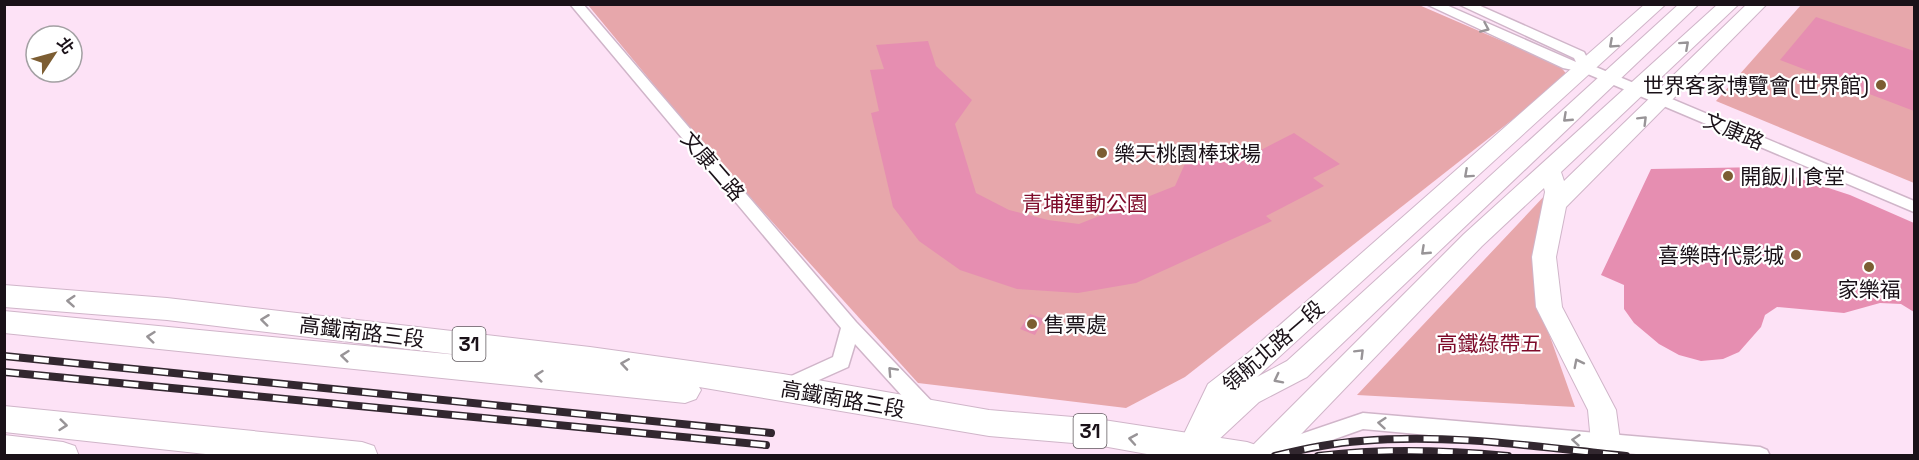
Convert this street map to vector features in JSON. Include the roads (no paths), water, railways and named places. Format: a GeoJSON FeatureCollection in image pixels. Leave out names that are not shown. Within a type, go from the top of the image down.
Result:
{"type":"FeatureCollection","features":[{"type":"Feature","properties":{"kind":"main road","name":"高鐵南路三段"},"geometry":{"type":"LineString","coordinates":[[4,296],[167,309],[590,359],[783,387],[989,423],[1097,432],[1186,452]]}},
{"type":"Feature","properties":{"kind":"main road","name":"高鐵南路三段"},"geometry":{"type":"LineString","coordinates":[[4,322],[931,414]]}},
{"type":"Feature","properties":{"kind":"main road"},"geometry":{"type":"LineString","coordinates":[[4,420],[362,456]]}},
{"type":"Feature","properties":{"kind":"main road"},"geometry":{"type":"LineString","coordinates":[[4,449],[63,456]]}},
{"type":"Feature","properties":{"kind":"main road","name":"31"},"geometry":{"type":"LineString","coordinates":[[1186,452],[1247,456]]}},
{"type":"Feature","properties":{"kind":"street","name":"文康二路"},"geometry":{"type":"LineString","coordinates":[[576,4],[850,327],[931,414]]}},
{"type":"Feature","properties":{"kind":"street","name":"文康路"},"geometry":{"type":"LineString","coordinates":[[1432,4],[1568,65],[1586,68],[1914,207]]}},
{"type":"Feature","properties":{"kind":"street","name":"文康路"},"geometry":{"type":"LineString","coordinates":[[1464,4],[1579,55],[1586,68]]}},
{"type":"Feature","properties":{"kind":"street","name":"領航北路一段"},"geometry":{"type":"LineString","coordinates":[[1186,452],[1218,392],[1267,353],[1657,4]]}},
{"type":"Feature","properties":{"kind":"street","name":"領航北路一段"},"geometry":{"type":"LineString","coordinates":[[1186,452],[1249,394],[1297,369],[1690,4]]}},
{"type":"Feature","properties":{"kind":"street"},"geometry":{"type":"LineString","coordinates":[[1262,456],[1473,240],[1730,4]]}},
{"type":"Feature","properties":{"kind":"street"},"geometry":{"type":"LineString","coordinates":[[1555,204],[1622,141],[1758,4]]}},
{"type":"Feature","properties":{"kind":"street"},"geometry":{"type":"LineString","coordinates":[[1549,170],[1622,141]]}},
{"type":"Feature","properties":{"kind":"street"},"geometry":{"type":"LineString","coordinates":[[1549,170],[1557,192],[1544,257],[1550,307],[1602,410],[1610,449]]}},
{"type":"Feature","properties":{"kind":"street"},"geometry":{"type":"LineString","coordinates":[[783,387],[841,362],[850,327]]}},
{"type":"Feature","properties":{"kind":"street"},"geometry":{"type":"LineString","coordinates":[[1262,456],[1363,421],[1610,449],[1760,456]]}},
{"type":"Feature","properties":{"kind":"railway"},"geometry":{"type":"LineString","coordinates":[[4,356],[771,433]]}},
{"type":"Feature","properties":{"kind":"railway"},"geometry":{"type":"LineString","coordinates":[[4,372],[766,445]]}},
{"type":"Feature","properties":{"kind":"railway"},"geometry":{"type":"LineString","coordinates":[[1275,456],[1350,442],[1394,439],[1494,442],[1626,456]]}},
{"type":"Feature","properties":{"kind":"railway"},"geometry":{"type":"LineString","coordinates":[[1318,456],[1413,451],[1508,456]]}},
{"type":"Feature","properties":{"kind":"place","name":"世界客家博覽會(世界館)"},"geometry":{"type":"Point","coordinates":[1881,85]}},
{"type":"Feature","properties":{"kind":"place","name":"樂天桃園棒球場"},"geometry":{"type":"Point","coordinates":[1102,153]}},
{"type":"Feature","properties":{"kind":"place","name":"開飯川食堂"},"geometry":{"type":"Point","coordinates":[1728,176]}},
{"type":"Feature","properties":{"kind":"place","name":"喜樂時代影城"},"geometry":{"type":"Point","coordinates":[1796,255]}},
{"type":"Feature","properties":{"kind":"place","name":"家樂福"},"geometry":{"type":"Point","coordinates":[1869,267]}},
{"type":"Feature","properties":{"kind":"place","name":"售票處"},"geometry":{"type":"Point","coordinates":[1032,324]}},
{"type":"Feature","properties":{"kind":"park label","name":"青埔運動公園"},"geometry":{"type":"Point","coordinates":[1085,203]}},
{"type":"Feature","properties":{"kind":"park label","name":"高鐵綠帶五"},"geometry":{"type":"Point","coordinates":[1489,343]}}]}
